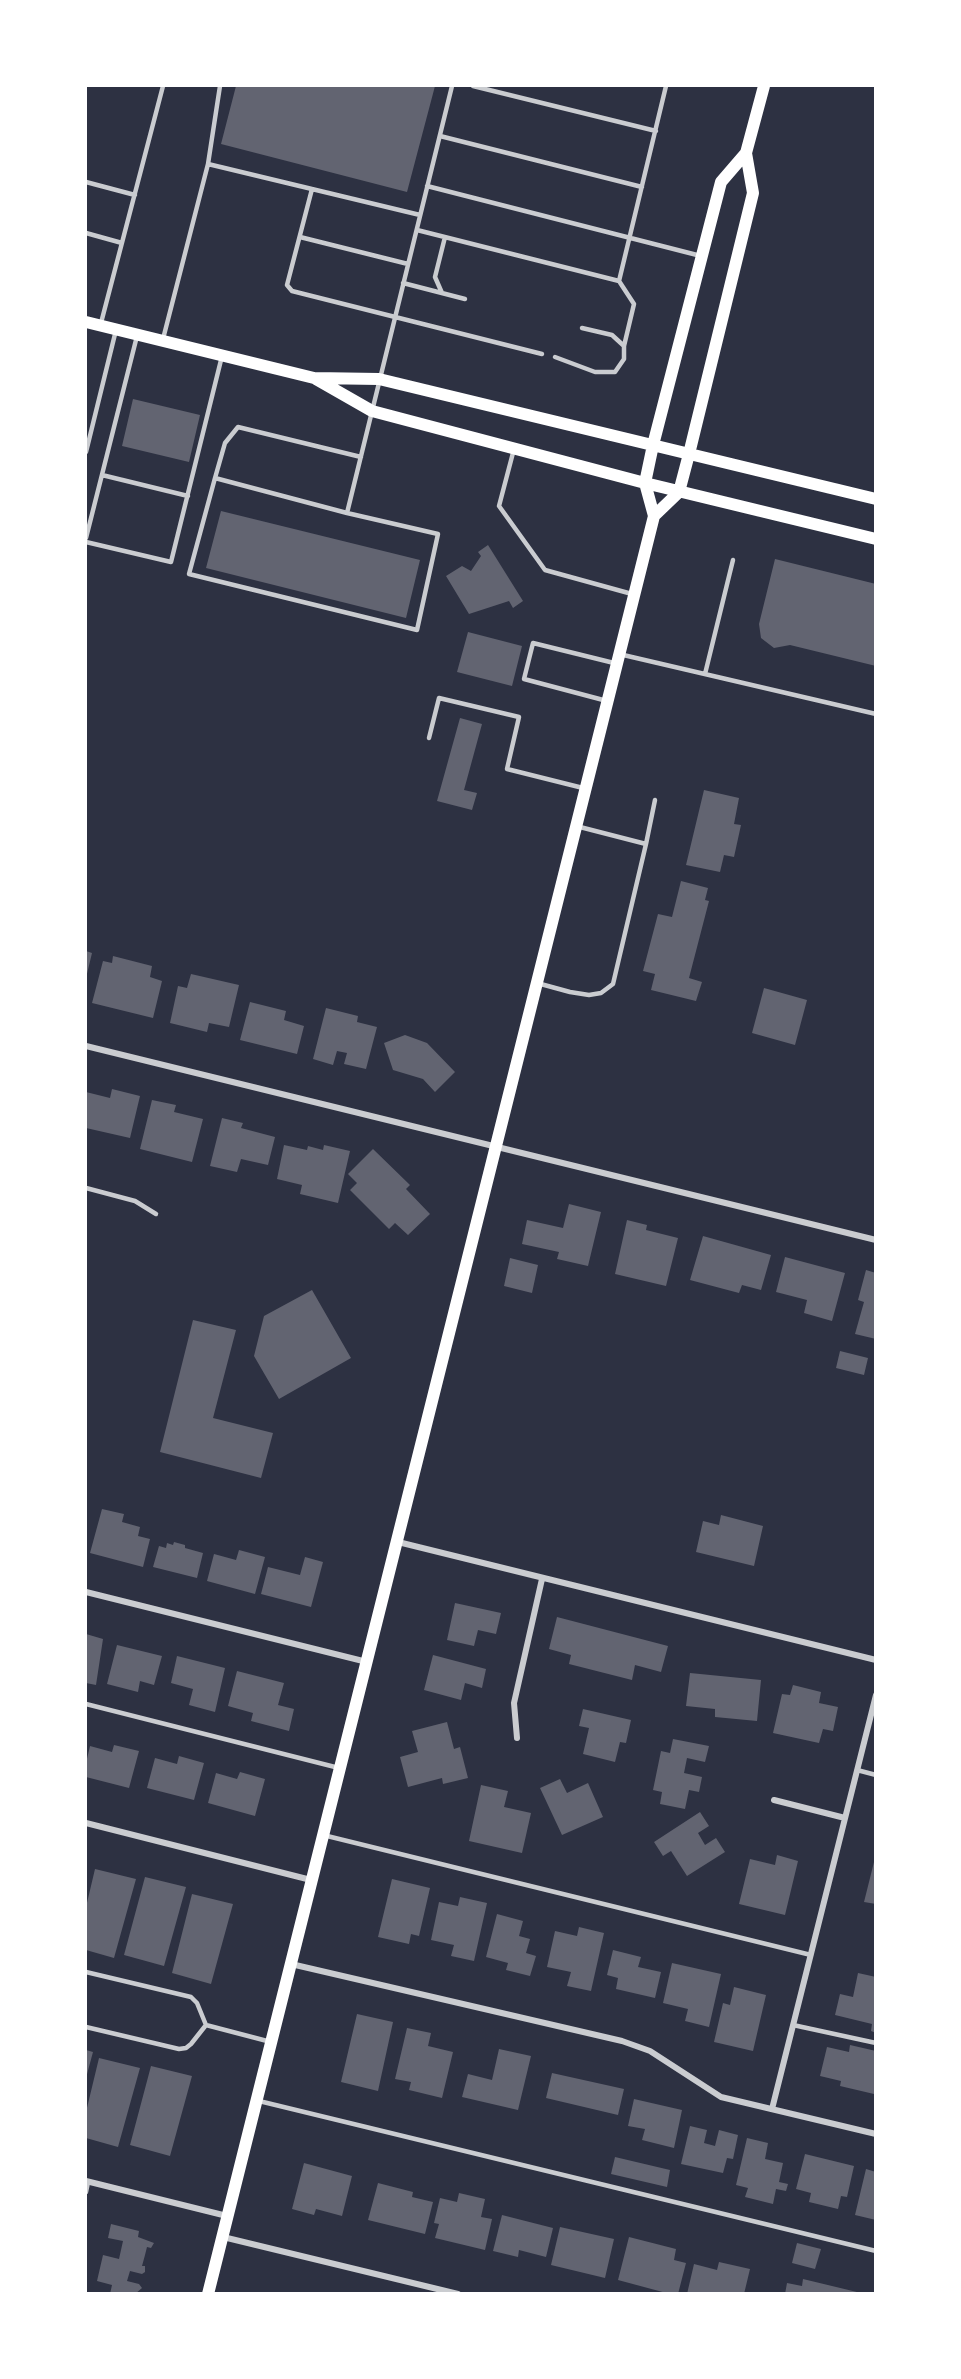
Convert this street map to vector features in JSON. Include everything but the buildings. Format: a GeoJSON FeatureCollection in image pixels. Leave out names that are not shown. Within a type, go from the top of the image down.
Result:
{"type":"FeatureCollection","features":[{"type":"Feature","properties":{"kind":"main road"},"geometry":{"type":"LineString","coordinates":[[654,516],[679,492],[689,454],[753,193],[746,153],[764,86]]}},
{"type":"Feature","properties":{"kind":"main road"},"geometry":{"type":"LineString","coordinates":[[208,2294],[654,516],[645,483],[653,445],[721,182],[746,153]]}},
{"type":"Feature","properties":{"kind":"main road"},"geometry":{"type":"LineString","coordinates":[[86,322],[315,378],[380,379],[876,499]]}},
{"type":"Feature","properties":{"kind":"main road"},"geometry":{"type":"LineString","coordinates":[[315,378],[372,411],[679,492],[876,539]]}},
{"type":"Feature","properties":{"kind":"street"},"geometry":{"type":"LineString","coordinates":[[86,1046],[876,1240]]}},
{"type":"Feature","properties":{"kind":"street"},"geometry":{"type":"LineString","coordinates":[[398,1542],[876,1660]]}},
{"type":"Feature","properties":{"kind":"street"},"geometry":{"type":"LineString","coordinates":[[517,1738],[514,1704],[542,1579]]}},
{"type":"Feature","properties":{"kind":"street"},"geometry":{"type":"LineString","coordinates":[[86,1592],[368,1662]]}},
{"type":"Feature","properties":{"kind":"street"},"geometry":{"type":"LineString","coordinates":[[772,2109],[876,1695]]}},
{"type":"Feature","properties":{"kind":"street"},"geometry":{"type":"LineString","coordinates":[[774,1800],[845,1818]]}},
{"type":"Feature","properties":{"kind":"street"},"geometry":{"type":"LineString","coordinates":[[86,1823],[311,1880]]}},
{"type":"Feature","properties":{"kind":"street"},"geometry":{"type":"LineString","coordinates":[[290,1964],[622,2041],[650,2051],[721,2097],[876,2134]]}},
{"type":"Feature","properties":{"kind":"street"},"geometry":{"type":"LineString","coordinates":[[87,2181],[227,2216]]}},
{"type":"Feature","properties":{"kind":"street"},"geometry":{"type":"LineString","coordinates":[[222,2236],[458,2294]]}},
{"type":"Feature","properties":{"kind":"lane"},"geometry":{"type":"LineString","coordinates":[[101,326],[163,86]]}},
{"type":"Feature","properties":{"kind":"lane"},"geometry":{"type":"LineString","coordinates":[[162,342],[208,164],[220,86]]}},
{"type":"Feature","properties":{"kind":"lane"},"geometry":{"type":"LineString","coordinates":[[347,513],[452,86]]}},
{"type":"Feature","properties":{"kind":"lane"},"geometry":{"type":"LineString","coordinates":[[473,86],[656,131]]}},
{"type":"Feature","properties":{"kind":"lane"},"geometry":{"type":"LineString","coordinates":[[619,281],[666,86]]}},
{"type":"Feature","properties":{"kind":"lane"},"geometry":{"type":"LineString","coordinates":[[440,136],[642,186]]}},
{"type":"Feature","properties":{"kind":"lane"},"geometry":{"type":"LineString","coordinates":[[208,164],[420,215]]}},
{"type":"Feature","properties":{"kind":"lane"},"geometry":{"type":"LineString","coordinates":[[86,182],[135,195]]}},
{"type":"Feature","properties":{"kind":"lane"},"geometry":{"type":"LineString","coordinates":[[427,186],[701,256]]}},
{"type":"Feature","properties":{"kind":"lane"},"geometry":{"type":"LineString","coordinates":[[312,189],[287,285],[292,291],[542,354]]}},
{"type":"Feature","properties":{"kind":"lane"},"geometry":{"type":"LineString","coordinates":[[417,230],[619,281],[634,304],[624,346],[624,359],[615,372],[595,372],[555,357]]}},
{"type":"Feature","properties":{"kind":"lane"},"geometry":{"type":"LineString","coordinates":[[86,233],[122,243]]}},
{"type":"Feature","properties":{"kind":"lane"},"geometry":{"type":"LineString","coordinates":[[300,237],[408,264]]}},
{"type":"Feature","properties":{"kind":"lane"},"geometry":{"type":"LineString","coordinates":[[442,293],[435,277],[445,237]]}},
{"type":"Feature","properties":{"kind":"lane"},"geometry":{"type":"LineString","coordinates":[[403,283],[465,299]]}},
{"type":"Feature","properties":{"kind":"lane"},"geometry":{"type":"LineString","coordinates":[[582,328],[612,335],[624,346]]}},
{"type":"Feature","properties":{"kind":"lane"},"geometry":{"type":"LineString","coordinates":[[86,452],[116,330]]}},
{"type":"Feature","properties":{"kind":"lane"},"geometry":{"type":"LineString","coordinates":[[137,336],[86,540],[171,562],[222,356]]}},
{"type":"Feature","properties":{"kind":"lane"},"geometry":{"type":"LineString","coordinates":[[215,478],[438,534],[417,630],[189,574],[215,478],[225,443],[238,427],[361,457]]}},
{"type":"Feature","properties":{"kind":"lane"},"geometry":{"type":"LineString","coordinates":[[514,448],[499,506],[545,570],[634,594]]}},
{"type":"Feature","properties":{"kind":"lane"},"geometry":{"type":"LineString","coordinates":[[102,475],[188,496]]}},
{"type":"Feature","properties":{"kind":"lane"},"geometry":{"type":"LineString","coordinates":[[705,674],[733,560]]}},
{"type":"Feature","properties":{"kind":"lane"},"geometry":{"type":"LineString","coordinates":[[608,701],[524,679],[533,643],[705,674],[876,714]]}},
{"type":"Feature","properties":{"kind":"lane"},"geometry":{"type":"LineString","coordinates":[[429,738],[439,698],[519,717],[507,769],[586,789]]}},
{"type":"Feature","properties":{"kind":"lane"},"geometry":{"type":"LineString","coordinates":[[537,983],[589,995],[601,993],[613,984],[656,800]]}},
{"type":"Feature","properties":{"kind":"lane"},"geometry":{"type":"LineString","coordinates":[[576,826],[646,844]]}},
{"type":"Feature","properties":{"kind":"lane"},"geometry":{"type":"LineString","coordinates":[[86,1188],[135,1201],[156,1214]]}},
{"type":"Feature","properties":{"kind":"lane"},"geometry":{"type":"LineString","coordinates":[[86,1704],[340,1768]]}},
{"type":"Feature","properties":{"kind":"lane"},"geometry":{"type":"LineString","coordinates":[[857,1770],[876,1775]]}},
{"type":"Feature","properties":{"kind":"lane"},"geometry":{"type":"LineString","coordinates":[[323,1835],[811,1955]]}},
{"type":"Feature","properties":{"kind":"lane"},"geometry":{"type":"LineString","coordinates":[[86,1972],[191,1997],[197,2002],[206,2025]]}},
{"type":"Feature","properties":{"kind":"lane"},"geometry":{"type":"LineString","coordinates":[[206,2025],[271,2042]]}},
{"type":"Feature","properties":{"kind":"lane"},"geometry":{"type":"LineString","coordinates":[[86,2027],[179,2049],[191,2044],[206,2025]]}},
{"type":"Feature","properties":{"kind":"lane"},"geometry":{"type":"LineString","coordinates":[[793,2025],[876,2043]]}},
{"type":"Feature","properties":{"kind":"lane"},"geometry":{"type":"LineString","coordinates":[[256,2101],[876,2251]]}},
{"type":"Feature","properties":{"kind":"lane"},"geometry":{"type":"LineString","coordinates":[[86,2193],[87,2181]]}}]}
